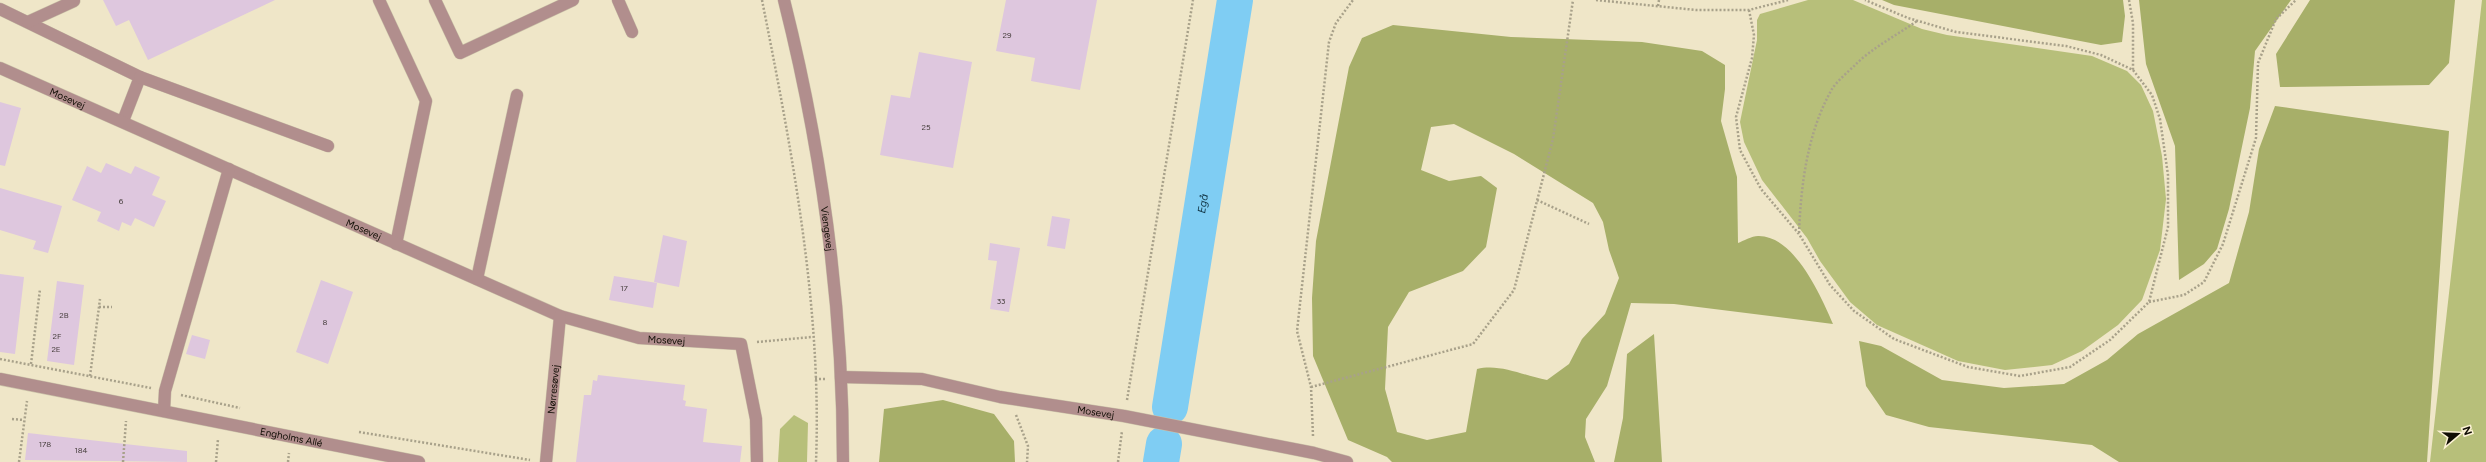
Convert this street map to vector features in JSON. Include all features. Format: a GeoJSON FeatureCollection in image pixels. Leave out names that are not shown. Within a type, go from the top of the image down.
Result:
{"type":"FeatureCollection","features":[{"type":"Feature","properties":{"kind":"street"},"geometry":{"type":"LineString","coordinates":[[379,0],[426,101],[396,244]]}},
{"type":"Feature","properties":{"kind":"street"},"geometry":{"type":"LineString","coordinates":[[435,0],[460,53],[573,0]]}},
{"type":"Feature","properties":{"kind":"street"},"geometry":{"type":"LineString","coordinates":[[618,0],[632,32]]}},
{"type":"Feature","properties":{"kind":"street","name":"Viengevej"},"geometry":{"type":"LineString","coordinates":[[784,0],[801,68],[821,178],[838,321],[842,377],[843,462]]}},
{"type":"Feature","properties":{"kind":"street"},"geometry":{"type":"LineString","coordinates":[[28,22],[74,1]]}},
{"type":"Feature","properties":{"kind":"street"},"geometry":{"type":"LineString","coordinates":[[0,8],[140,77],[328,146]]}},
{"type":"Feature","properties":{"kind":"street","name":"Mosevej"},"geometry":{"type":"LineString","coordinates":[[0,68],[123,121],[560,316],[639,338],[741,344]]}},
{"type":"Feature","properties":{"kind":"street"},"geometry":{"type":"LineString","coordinates":[[123,121],[140,77]]}},
{"type":"Feature","properties":{"kind":"street"},"geometry":{"type":"LineString","coordinates":[[476,279],[517,95]]}},
{"type":"Feature","properties":{"kind":"street"},"geometry":{"type":"LineString","coordinates":[[164,411],[165,391],[228,169]]}},
{"type":"Feature","properties":{"kind":"street","name":"Nørresøvej"},"geometry":{"type":"LineString","coordinates":[[546,462],[560,316]]}},
{"type":"Feature","properties":{"kind":"street"},"geometry":{"type":"LineString","coordinates":[[741,344],[756,420],[757,462]]}},
{"type":"Feature","properties":{"kind":"street","name":"Mosevej"},"geometry":{"type":"LineString","coordinates":[[842,377],[869,376],[922,379],[1000,397],[1124,416],[1314,453],[1347,462]]}},
{"type":"Feature","properties":{"kind":"street","name":"Engholms Allé"},"geometry":{"type":"LineString","coordinates":[[0,379],[419,462]]}},
{"type":"Feature","properties":{"kind":"path"},"geometry":{"type":"LineString","coordinates":[[762,0],[800,211],[812,337],[816,462]]}},
{"type":"Feature","properties":{"kind":"path"},"geometry":{"type":"LineString","coordinates":[[1118,462],[1124,416],[1193,0]]}},
{"type":"Feature","properties":{"kind":"path"},"geometry":{"type":"LineString","coordinates":[[1314,453],[1311,387],[1297,331],[1330,42],[1336,23],[1353,0]]}},
{"type":"Feature","properties":{"kind":"path"},"geometry":{"type":"LineString","coordinates":[[1311,387],[1473,344],[1514,290],[1553,139],[1573,0]]}},
{"type":"Feature","properties":{"kind":"path"},"geometry":{"type":"LineString","coordinates":[[1596,0],[1696,10],[1749,10],[1788,0]]}},
{"type":"Feature","properties":{"kind":"path"},"geometry":{"type":"LineString","coordinates":[[1658,6],[1659,0]]}},
{"type":"Feature","properties":{"kind":"path"},"geometry":{"type":"LineString","coordinates":[[1749,10],[1754,35],[1752,58],[1736,117],[1740,150],[1761,189],[1799,234],[1830,285],[1854,310],[1894,339],[1968,367],[2020,376],[2070,367],[2110,340],[2149,302],[2168,227],[2168,175],[2160,119],[2152,95],[2133,70],[2101,55],[2066,46],[1956,32],[1917,21],[1865,0]]}},
{"type":"Feature","properties":{"kind":"path"},"geometry":{"type":"LineString","coordinates":[[2130,0],[2133,23],[2133,70]]}},
{"type":"Feature","properties":{"kind":"path"},"geometry":{"type":"LineString","coordinates":[[2149,302],[2184,295],[2204,282],[2223,244],[2256,138],[2258,63],[2276,19],[2296,0]]}},
{"type":"Feature","properties":{"kind":"path"},"geometry":{"type":"LineString","coordinates":[[1799,234],[1801,192],[1808,155],[1820,115],[1833,88],[1856,63],[1917,21]]}},
{"type":"Feature","properties":{"kind":"path"},"geometry":{"type":"LineString","coordinates":[[1537,200],[1589,224]]}},
{"type":"Feature","properties":{"kind":"path"},"geometry":{"type":"LineString","coordinates":[[31,364],[40,289]]}},
{"type":"Feature","properties":{"kind":"path"},"geometry":{"type":"LineString","coordinates":[[90,376],[100,298]]}},
{"type":"Feature","properties":{"kind":"path"},"geometry":{"type":"LineString","coordinates":[[99,307],[112,307]]}},
{"type":"Feature","properties":{"kind":"path"},"geometry":{"type":"LineString","coordinates":[[741,344],[812,337]]}},
{"type":"Feature","properties":{"kind":"path"},"geometry":{"type":"LineString","coordinates":[[0,359],[165,391],[242,409]]}},
{"type":"Feature","properties":{"kind":"path"},"geometry":{"type":"LineString","coordinates":[[19,462],[29,384]]}},
{"type":"Feature","properties":{"kind":"path"},"geometry":{"type":"LineString","coordinates":[[1000,397],[1017,417],[1028,446],[1027,462]]}},
{"type":"Feature","properties":{"kind":"path"},"geometry":{"type":"LineString","coordinates":[[123,462],[127,404]]}},
{"type":"Feature","properties":{"kind":"path"},"geometry":{"type":"LineString","coordinates":[[12,419],[24,420]]}},
{"type":"Feature","properties":{"kind":"path"},"geometry":{"type":"LineString","coordinates":[[216,462],[220,423]]}},
{"type":"Feature","properties":{"kind":"path"},"geometry":{"type":"LineString","coordinates":[[357,432],[525,461],[533,461]]}},
{"type":"Feature","properties":{"kind":"green space"},"geometry":{"type":"Polygon","coordinates":[[[1808,0],[1853,0],[1922,29],[1947,35],[2092,56],[2127,71],[2141,85],[2153,111],[2162,156],[2166,199],[2160,250],[2142,300],[2118,325],[2082,351],[2052,365],[2005,370],[1958,361],[1877,325],[1850,302],[1820,261],[1807,238],[1762,180],[1744,142],[1740,122],[1757,40],[1757,20],[1760,14],[1808,0]]]}},
{"type":"Feature","properties":{"kind":"green space"},"geometry":{"type":"Polygon","coordinates":[[[1882,0],[2123,0],[2125,16],[2122,42],[2101,45],[1894,5],[1882,0]]]}},
{"type":"Feature","properties":{"kind":"green space"},"geometry":{"type":"Polygon","coordinates":[[[2139,0],[2291,0],[2255,51],[2250,108],[2229,209],[2217,249],[2204,264],[2179,280],[2175,146],[2146,64],[2139,0]]]}},
{"type":"Feature","properties":{"kind":"green space"},"geometry":{"type":"Polygon","coordinates":[[[2310,0],[2455,0],[2449,63],[2429,85],[2280,87],[2276,54],[2310,0]]]}},
{"type":"Feature","properties":{"kind":"green space"},"geometry":{"type":"Polygon","coordinates":[[[2482,0],[2486,0],[2486,462],[2430,462],[2482,0]]]}},
{"type":"Feature","properties":{"kind":"green space"},"geometry":{"type":"Polygon","coordinates":[[[1393,25],[1511,37],[1642,42],[1702,51],[1725,65],[1725,89],[1721,121],[1737,177],[1738,243],[1758,236],[1771,238],[1783,245],[1804,269],[1821,298],[1833,324],[1674,304],[1631,303],[1607,386],[1586,419],[1585,437],[1595,462],[1392,462],[1387,457],[1348,440],[1313,356],[1312,298],[1316,241],[1349,67],[1362,38],[1393,25]],[[1454,124],[1431,127],[1421,170],[1449,181],[1481,176],[1497,188],[1486,247],[1463,271],[1409,292],[1388,327],[1385,389],[1397,432],[1427,440],[1466,432],[1477,369],[1503,369],[1547,380],[1569,364],[1582,339],[1605,314],[1619,278],[1609,250],[1603,222],[1593,203],[1514,154],[1454,124]]]}},
{"type":"Feature","properties":{"kind":"green space"},"geometry":{"type":"Polygon","coordinates":[[[2275,106],[2449,131],[2427,462],[2119,462],[2092,445],[1929,427],[1886,415],[1866,386],[1859,341],[1881,346],[1942,380],[2004,388],[2064,384],[2107,360],[2138,334],[2229,283],[2249,212],[2259,149],[2275,106]]]}},
{"type":"Feature","properties":{"kind":"green space"},"geometry":{"type":"Polygon","coordinates":[[[1654,334],[1662,462],[1614,462],[1623,418],[1627,354],[1654,334]]]}},
{"type":"Feature","properties":{"kind":"green space"},"geometry":{"type":"Polygon","coordinates":[[[943,400],[994,414],[1014,441],[1015,462],[879,462],[884,409],[943,400]]]}},
{"type":"Feature","properties":{"kind":"green space"},"geometry":{"type":"Polygon","coordinates":[[[794,415],[808,423],[807,462],[778,462],[780,429],[794,415]]]}},
{"type":"Feature","properties":{"kind":"building"},"geometry":{"type":"Polygon","coordinates":[[[103,0],[275,0],[148,60],[129,20],[116,26],[103,0]]]}},
{"type":"Feature","properties":{"kind":"building"},"geometry":{"type":"Polygon","coordinates":[[[1006,0],[1097,0],[1080,90],[1031,81],[1035,58],[996,51],[1006,0]]]}},
{"type":"Feature","properties":{"kind":"building"},"geometry":{"type":"Polygon","coordinates":[[[919,52],[972,62],[953,168],[880,155],[891,95],[910,98],[919,52]]]}},
{"type":"Feature","properties":{"kind":"building"},"geometry":{"type":"Polygon","coordinates":[[[0,102],[21,108],[5,166],[0,165],[0,102]]]}},
{"type":"Feature","properties":{"kind":"building"},"geometry":{"type":"Polygon","coordinates":[[[106,163],[131,174],[135,166],[160,177],[152,195],[166,201],[154,227],[135,218],[131,226],[122,222],[119,231],[97,221],[101,212],[72,200],[87,166],[101,173],[106,163]]]}},
{"type":"Feature","properties":{"kind":"building"},"geometry":{"type":"Polygon","coordinates":[[[0,188],[62,206],[48,253],[33,249],[36,241],[0,230],[0,188]]]}},
{"type":"Feature","properties":{"kind":"building"},"geometry":{"type":"Polygon","coordinates":[[[1052,216],[1070,219],[1065,249],[1047,246],[1052,216]]]}},
{"type":"Feature","properties":{"kind":"building"},"geometry":{"type":"Polygon","coordinates":[[[663,235],[687,241],[679,287],[654,282],[663,235]]]}},
{"type":"Feature","properties":{"kind":"building"},"geometry":{"type":"Polygon","coordinates":[[[990,243],[1020,248],[1009,312],[990,309],[997,261],[988,260],[990,243]]]}},
{"type":"Feature","properties":{"kind":"building"},"geometry":{"type":"Polygon","coordinates":[[[0,274],[24,277],[15,354],[0,352],[0,274]]]}},
{"type":"Feature","properties":{"kind":"building"},"geometry":{"type":"Polygon","coordinates":[[[614,276],[657,283],[653,308],[609,300],[614,276]]]}},
{"type":"Feature","properties":{"kind":"building"},"geometry":{"type":"Polygon","coordinates":[[[321,280],[353,292],[328,364],[296,352],[321,280]]]}},
{"type":"Feature","properties":{"kind":"building"},"geometry":{"type":"Polygon","coordinates":[[[57,281],[84,285],[74,365],[47,361],[57,281]]]}},
{"type":"Feature","properties":{"kind":"building"},"geometry":{"type":"Polygon","coordinates":[[[192,335],[210,340],[205,359],[186,354],[192,335]]]}},
{"type":"Feature","properties":{"kind":"building"},"geometry":{"type":"Polygon","coordinates":[[[598,375],[685,385],[683,400],[686,401],[685,406],[707,409],[703,442],[742,446],[740,462],[576,462],[584,395],[591,395],[593,380],[597,381],[598,375]]]}},
{"type":"Feature","properties":{"kind":"building"},"geometry":{"type":"Polygon","coordinates":[[[28,433],[187,451],[187,462],[25,460],[28,433]]]}},
{"type":"Feature","properties":{"kind":"waterway","name":"Egå"},"geometry":{"type":"LineString","coordinates":[[1170,407],[1235,0]]}},
{"type":"Feature","properties":{"kind":"waterway"},"geometry":{"type":"LineString","coordinates":[[1161,462],[1164,444]]}}]}
